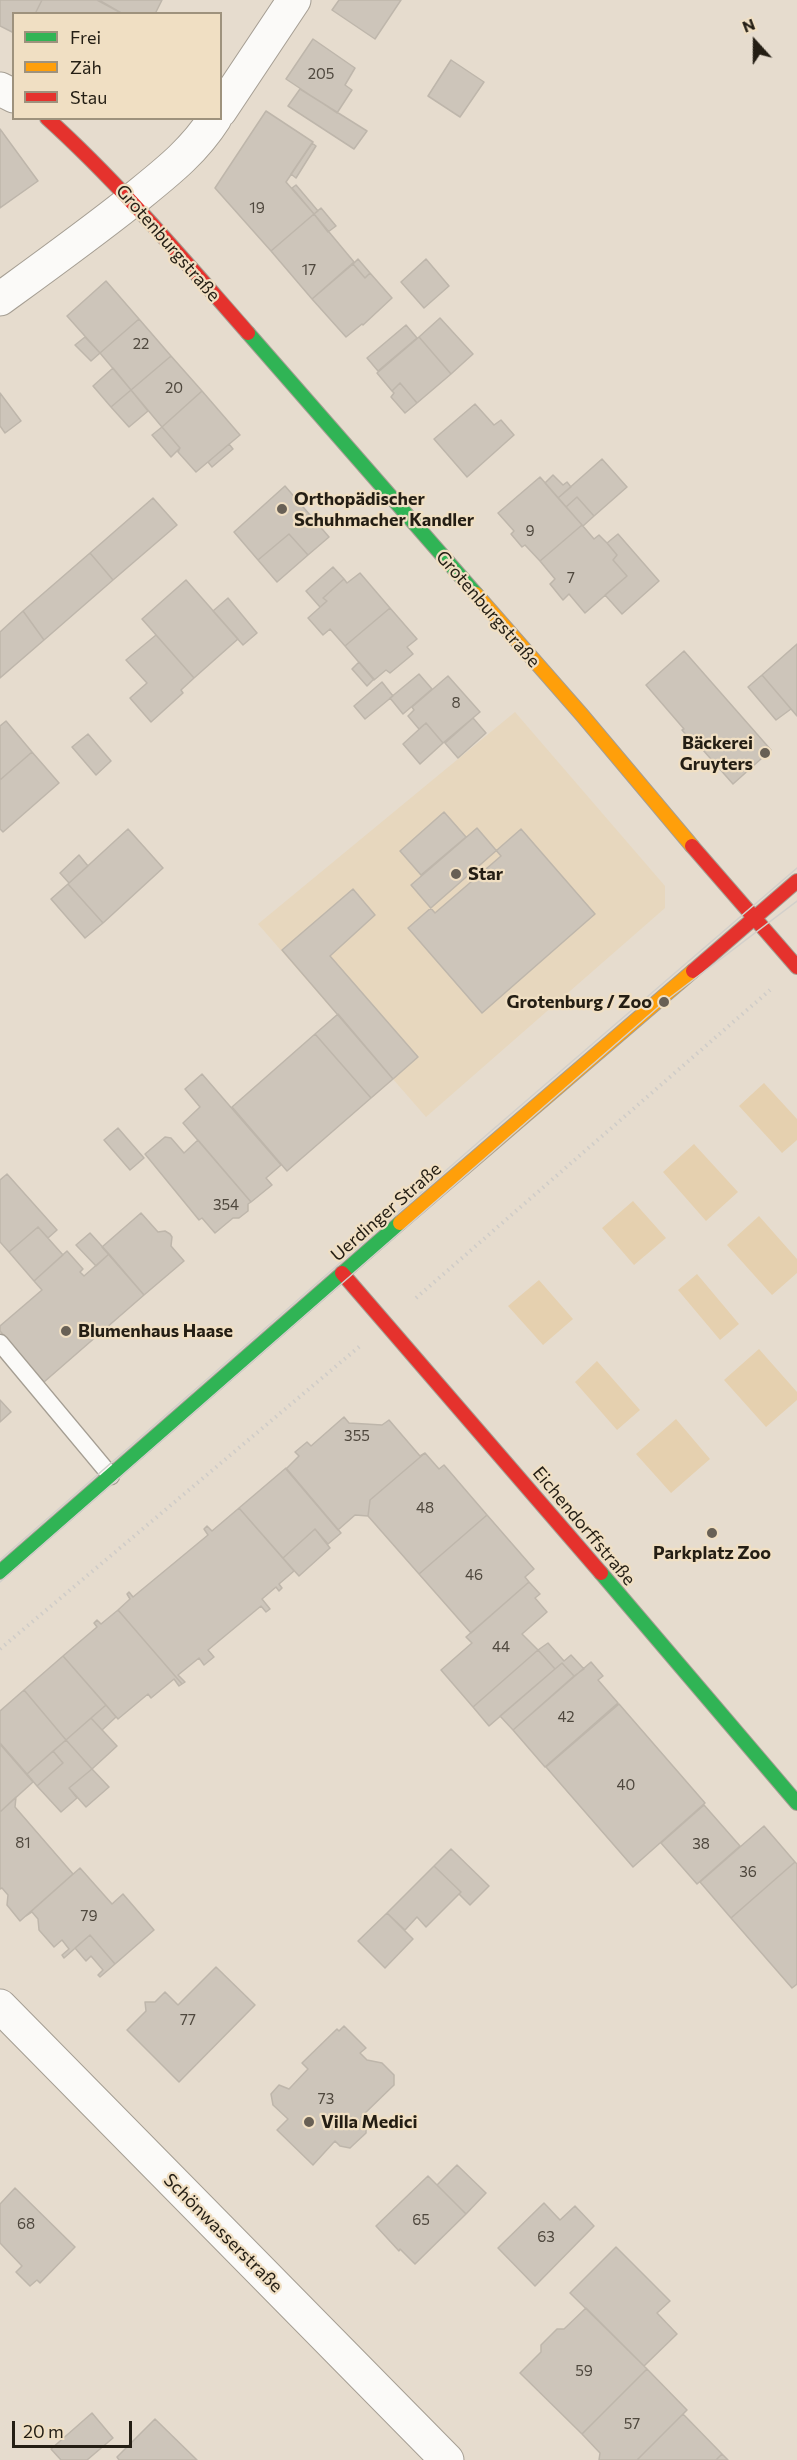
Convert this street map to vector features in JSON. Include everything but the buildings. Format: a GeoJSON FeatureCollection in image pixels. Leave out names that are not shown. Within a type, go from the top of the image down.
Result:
{"type":"FeatureCollection","features":[{"type":"Feature","properties":{"kind":"street"},"geometry":{"type":"LineString","coordinates":[[222,108],[294,0]]}},
{"type":"Feature","properties":{"kind":"street","name":"Grotenburgstraße"},"geometry":{"type":"LineString","coordinates":[[49,120],[132,200],[582,715],[753,919],[797,967]]}},
{"type":"Feature","properties":{"kind":"street"},"geometry":{"type":"LineString","coordinates":[[0,299],[132,200],[191,152],[214,120]]}},
{"type":"Feature","properties":{"kind":"street","name":"Uerdinger Straße"},"geometry":{"type":"LineString","coordinates":[[0,1572],[342,1273],[797,881]]}},
{"type":"Feature","properties":{"kind":"street","name":"Eichendorffstraße"},"geometry":{"type":"LineString","coordinates":[[342,1273],[797,1803]]}},
{"type":"Feature","properties":{"kind":"street","name":"Schönwasserstraße"},"geometry":{"type":"LineString","coordinates":[[0,2006],[447,2460]]}},
{"type":"Feature","properties":{"kind":"lane"},"geometry":{"type":"LineString","coordinates":[[0,1343],[111,1476]]}},
{"type":"Feature","properties":{"kind":"shaded area"},"geometry":{"type":"Polygon","coordinates":[[[515,712],[665,886],[665,908],[426,1117],[258,924],[515,712]]]}},
{"type":"Feature","properties":{"kind":"shaded area"},"geometry":{"type":"Polygon","coordinates":[[[764,1083],[797,1119],[797,1140],[782,1153],[739,1106],[764,1083]]]}},
{"type":"Feature","properties":{"kind":"shaded area"},"geometry":{"type":"Polygon","coordinates":[[[694,1144],[738,1192],[706,1221],[663,1172],[694,1144]]]}},
{"type":"Feature","properties":{"kind":"shaded area"},"geometry":{"type":"Polygon","coordinates":[[[633,1201],[666,1238],[634,1265],[602,1228],[633,1201]]]}},
{"type":"Feature","properties":{"kind":"shaded area"},"geometry":{"type":"Polygon","coordinates":[[[759,1216],[797,1259],[797,1273],[772,1295],[727,1245],[759,1216]]]}},
{"type":"Feature","properties":{"kind":"shaded area"},"geometry":{"type":"Polygon","coordinates":[[[697,1274],[739,1324],[720,1340],[678,1290],[697,1274]]]}},
{"type":"Feature","properties":{"kind":"shaded area"},"geometry":{"type":"Polygon","coordinates":[[[539,1280],[573,1319],[543,1345],[508,1306],[539,1280]]]}},
{"type":"Feature","properties":{"kind":"shaded area"},"geometry":{"type":"Polygon","coordinates":[[[759,1349],[797,1392],[797,1400],[766,1427],[724,1380],[759,1349]]]}},
{"type":"Feature","properties":{"kind":"shaded area"},"geometry":{"type":"Polygon","coordinates":[[[597,1361],[640,1410],[617,1430],[575,1382],[597,1361]]]}},
{"type":"Feature","properties":{"kind":"shaded area"},"geometry":{"type":"Polygon","coordinates":[[[676,1419],[710,1459],[671,1493],[636,1454],[676,1419]]]}},
{"type":"Feature","properties":{"kind":"tram line"},"geometry":{"type":"LineString","coordinates":[[0,1560],[490,1132],[797,868]]}},
{"type":"Feature","properties":{"kind":"tram line"},"geometry":{"type":"LineString","coordinates":[[0,1582],[664,1002],[797,901]]}},
{"type":"Feature","properties":{"kind":"traffic: fast"},"geometry":{"type":"LineString","coordinates":[[248,333],[476,594]]}},
{"type":"Feature","properties":{"kind":"traffic: fast"},"geometry":{"type":"LineString","coordinates":[[0,1572],[400,1223]]}},
{"type":"Feature","properties":{"kind":"traffic: fast"},"geometry":{"type":"LineString","coordinates":[[601,1573],[797,1803]]}},
{"type":"Feature","properties":{"kind":"traffic: slow"},"geometry":{"type":"LineString","coordinates":[[476,594],[692,846]]}},
{"type":"Feature","properties":{"kind":"traffic: slow"},"geometry":{"type":"LineString","coordinates":[[400,1223],[693,971]]}},
{"type":"Feature","properties":{"kind":"traffic: jam"},"geometry":{"type":"LineString","coordinates":[[49,120],[126,196],[248,333]]}},
{"type":"Feature","properties":{"kind":"traffic: jam"},"geometry":{"type":"LineString","coordinates":[[692,846],[797,967]]}},
{"type":"Feature","properties":{"kind":"traffic: jam"},"geometry":{"type":"LineString","coordinates":[[693,971],[797,881]]}},
{"type":"Feature","properties":{"kind":"traffic: jam"},"geometry":{"type":"LineString","coordinates":[[342,1273],[601,1573]]}},
{"type":"Feature","properties":{"kind":"place","name":"Orthopädischer Schuhmacher Kandler"},"geometry":{"type":"Point","coordinates":[282,509]}},
{"type":"Feature","properties":{"kind":"place","name":"Bäckerei Gruyters"},"geometry":{"type":"Point","coordinates":[765,753]}},
{"type":"Feature","properties":{"kind":"place","name":"Star"},"geometry":{"type":"Point","coordinates":[456,874]}},
{"type":"Feature","properties":{"kind":"place","name":"Grotenburg / Zoo"},"geometry":{"type":"Point","coordinates":[664,1002]}},
{"type":"Feature","properties":{"kind":"place","name":"Blumenhaus Haase"},"geometry":{"type":"Point","coordinates":[66,1331]}},
{"type":"Feature","properties":{"kind":"place","name":"Parkplatz Zoo"},"geometry":{"type":"Point","coordinates":[712,1533]}},
{"type":"Feature","properties":{"kind":"place","name":"Villa Medici"},"geometry":{"type":"Point","coordinates":[309,2122]}}]}
